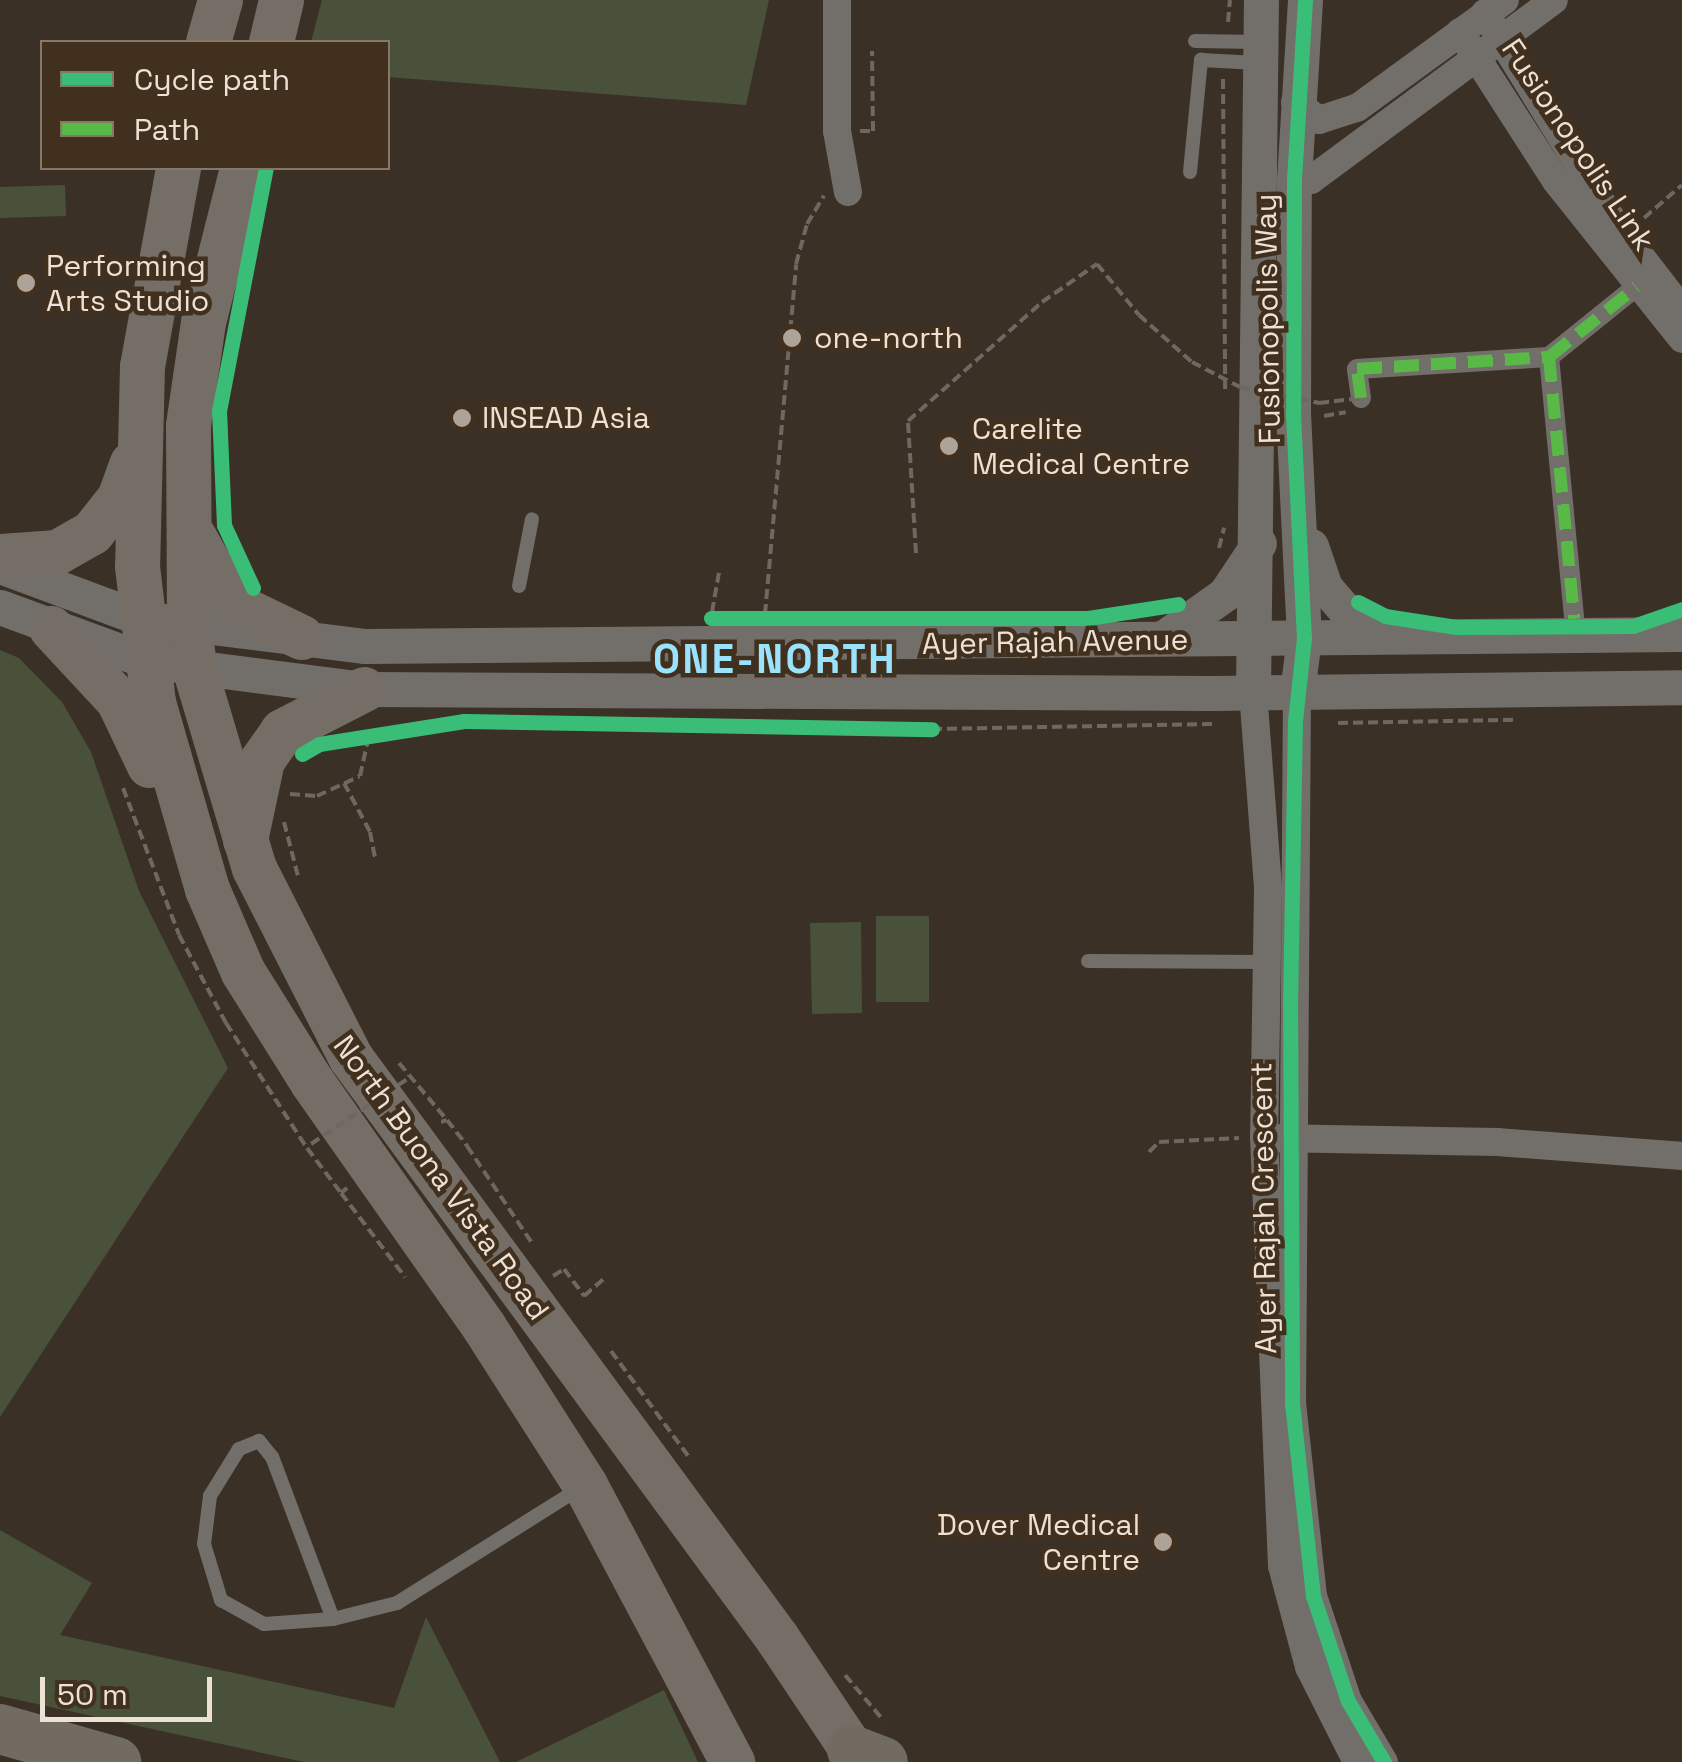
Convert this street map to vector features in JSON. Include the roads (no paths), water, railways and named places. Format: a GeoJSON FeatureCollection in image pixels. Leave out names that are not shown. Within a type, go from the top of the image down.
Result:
{"type":"FeatureCollection","features":[{"type":"Feature","properties":{"kind":"highway"},"geometry":{"type":"LineString","coordinates":[[0,1729],[116,1762]]}},
{"type":"Feature","properties":{"kind":"main road"},"geometry":{"type":"LineString","coordinates":[[209,40],[220,0]]}},
{"type":"Feature","properties":{"kind":"main road"},"geometry":{"type":"LineString","coordinates":[[271,40],[281,0]]}},
{"type":"Feature","properties":{"kind":"main road","name":"North Buona Vista Road"},"geometry":{"type":"LineString","coordinates":[[178,170],[155,270],[137,448],[144,640],[207,889],[244,972],[312,1082],[484,1327],[585,1486],[732,1762]]}},
{"type":"Feature","properties":{"kind":"main road","name":"North Buona Vista Road"},"geometry":{"type":"LineString","coordinates":[[241,170],[203,322],[188,424],[192,646],[245,842],[289,948],[350,1058],[865,1758]]}},
{"type":"Feature","properties":{"kind":"main road"},"geometry":{"type":"LineString","coordinates":[[0,556],[57,552],[92,532],[119,498],[137,448]]}},
{"type":"Feature","properties":{"kind":"main road"},"geometry":{"type":"LineString","coordinates":[[189,521],[203,562],[231,603],[301,638]]}},
{"type":"Feature","properties":{"kind":"main road"},"geometry":{"type":"LineString","coordinates":[[51,628],[118,700],[207,889]]}},
{"type":"Feature","properties":{"kind":"main road"},"geometry":{"type":"LineString","coordinates":[[245,842],[262,760],[282,731],[364,689]]}},
{"type":"Feature","properties":{"kind":"street"},"geometry":{"type":"LineString","coordinates":[[837,0],[844,182]]}},
{"type":"Feature","properties":{"kind":"street","name":"Fusionopolis Way"},"geometry":{"type":"LineString","coordinates":[[1256,642],[1260,543],[1242,52],[1261,0]]}},
{"type":"Feature","properties":{"kind":"street","name":"Fusionopolis Way"},"geometry":{"type":"LineString","coordinates":[[1304,638],[1302,522],[1293,414],[1295,102],[1306,0]]}},
{"type":"Feature","properties":{"kind":"street"},"geometry":{"type":"LineString","coordinates":[[1294,180],[1311,180],[1468,42],[1496,12],[1554,0]]}},
{"type":"Feature","properties":{"kind":"street","name":"Fusionopolis Link"},"geometry":{"type":"LineString","coordinates":[[1496,12],[1624,236],[1682,310]]}},
{"type":"Feature","properties":{"kind":"street"},"geometry":{"type":"LineString","coordinates":[[1295,102],[1319,120],[1356,108],[1416,64],[1468,42]]}},
{"type":"Feature","properties":{"kind":"street","name":"Fusionopolis Link"},"geometry":{"type":"LineString","coordinates":[[1468,42],[1556,181],[1636,287],[1682,339]]}},
{"type":"Feature","properties":{"kind":"street"},"geometry":{"type":"LineString","coordinates":[[1361,398],[1357,370],[1549,357],[1636,287]]}},
{"type":"Feature","properties":{"kind":"street"},"geometry":{"type":"LineString","coordinates":[[1549,357],[1574,619]]}},
{"type":"Feature","properties":{"kind":"street"},"geometry":{"type":"LineString","coordinates":[[1302,522],[1325,587],[1365,625],[1398,636]]}},
{"type":"Feature","properties":{"kind":"street"},"geometry":{"type":"LineString","coordinates":[[1162,639],[1225,594],[1260,543]]}},
{"type":"Feature","properties":{"kind":"street"},"geometry":{"type":"LineString","coordinates":[[0,566],[144,640]]}},
{"type":"Feature","properties":{"kind":"street"},"geometry":{"type":"LineString","coordinates":[[0,606],[51,628],[192,646]]}},
{"type":"Feature","properties":{"kind":"street","name":"Ayer Rajah Avenue"},"geometry":{"type":"LineString","coordinates":[[192,646],[301,638],[365,646],[538,648],[1682,634]]}},
{"type":"Feature","properties":{"kind":"street","name":"Ayer Rajah Crescent"},"geometry":{"type":"LineString","coordinates":[[1304,638],[1297,692],[1276,1137],[1282,1566],[1310,1667],[1358,1762]]}},
{"type":"Feature","properties":{"kind":"street","name":"Ayer Rajah Crescent"},"geometry":{"type":"LineString","coordinates":[[1256,642],[1253,692],[1233,719],[1268,889],[1266,962],[1276,1137],[1292,1403],[1308,1563],[1336,1670],[1384,1762]]}},
{"type":"Feature","properties":{"kind":"street","name":"Ayer Rajah Avenue"},"geometry":{"type":"LineString","coordinates":[[192,646],[364,689],[1233,719],[1253,692],[1682,687]]}},
{"type":"Feature","properties":{"kind":"street","name":"Ayer Rajah Crescent"},"geometry":{"type":"LineString","coordinates":[[1276,1137],[1548,1144],[1682,1156]]}},
{"type":"Feature","properties":{"kind":"lane"},"geometry":{"type":"LineString","coordinates":[[1416,64],[1421,52],[1496,12]]}},
{"type":"Feature","properties":{"kind":"lane"},"geometry":{"type":"LineString","coordinates":[[1195,41],[1242,52]]}},
{"type":"Feature","properties":{"kind":"lane"},"geometry":{"type":"LineString","coordinates":[[1190,172],[1201,60],[1242,52]]}},
{"type":"Feature","properties":{"kind":"lane"},"geometry":{"type":"LineString","coordinates":[[520,586],[532,519]]}},
{"type":"Feature","properties":{"kind":"lane"},"geometry":{"type":"LineString","coordinates":[[1088,960],[1266,962]]}},
{"type":"Feature","properties":{"kind":"lane"},"geometry":{"type":"LineString","coordinates":[[333,1619],[272,1457],[258,1441],[239,1450],[210,1496],[204,1544],[221,1600],[264,1624],[333,1619],[397,1603],[585,1486]]}},
{"type":"Feature","properties":{"kind":"place","name":"Performing Arts Studio"},"geometry":{"type":"Point","coordinates":[26,283]}},
{"type":"Feature","properties":{"kind":"place","name":"one-north"},"geometry":{"type":"Point","coordinates":[792,338]}},
{"type":"Feature","properties":{"kind":"place","name":"INSEAD Asia"},"geometry":{"type":"Point","coordinates":[462,418]}},
{"type":"Feature","properties":{"kind":"place","name":"Carelite Medical Centre"},"geometry":{"type":"Point","coordinates":[949,446]}},
{"type":"Feature","properties":{"kind":"place","name":"Dover Medical Centre"},"geometry":{"type":"Point","coordinates":[1163,1542]}},
{"type":"Feature","properties":{"kind":"district","name":"ONE-NORTH"},"geometry":{"type":"Point","coordinates":[775,660]}}]}
